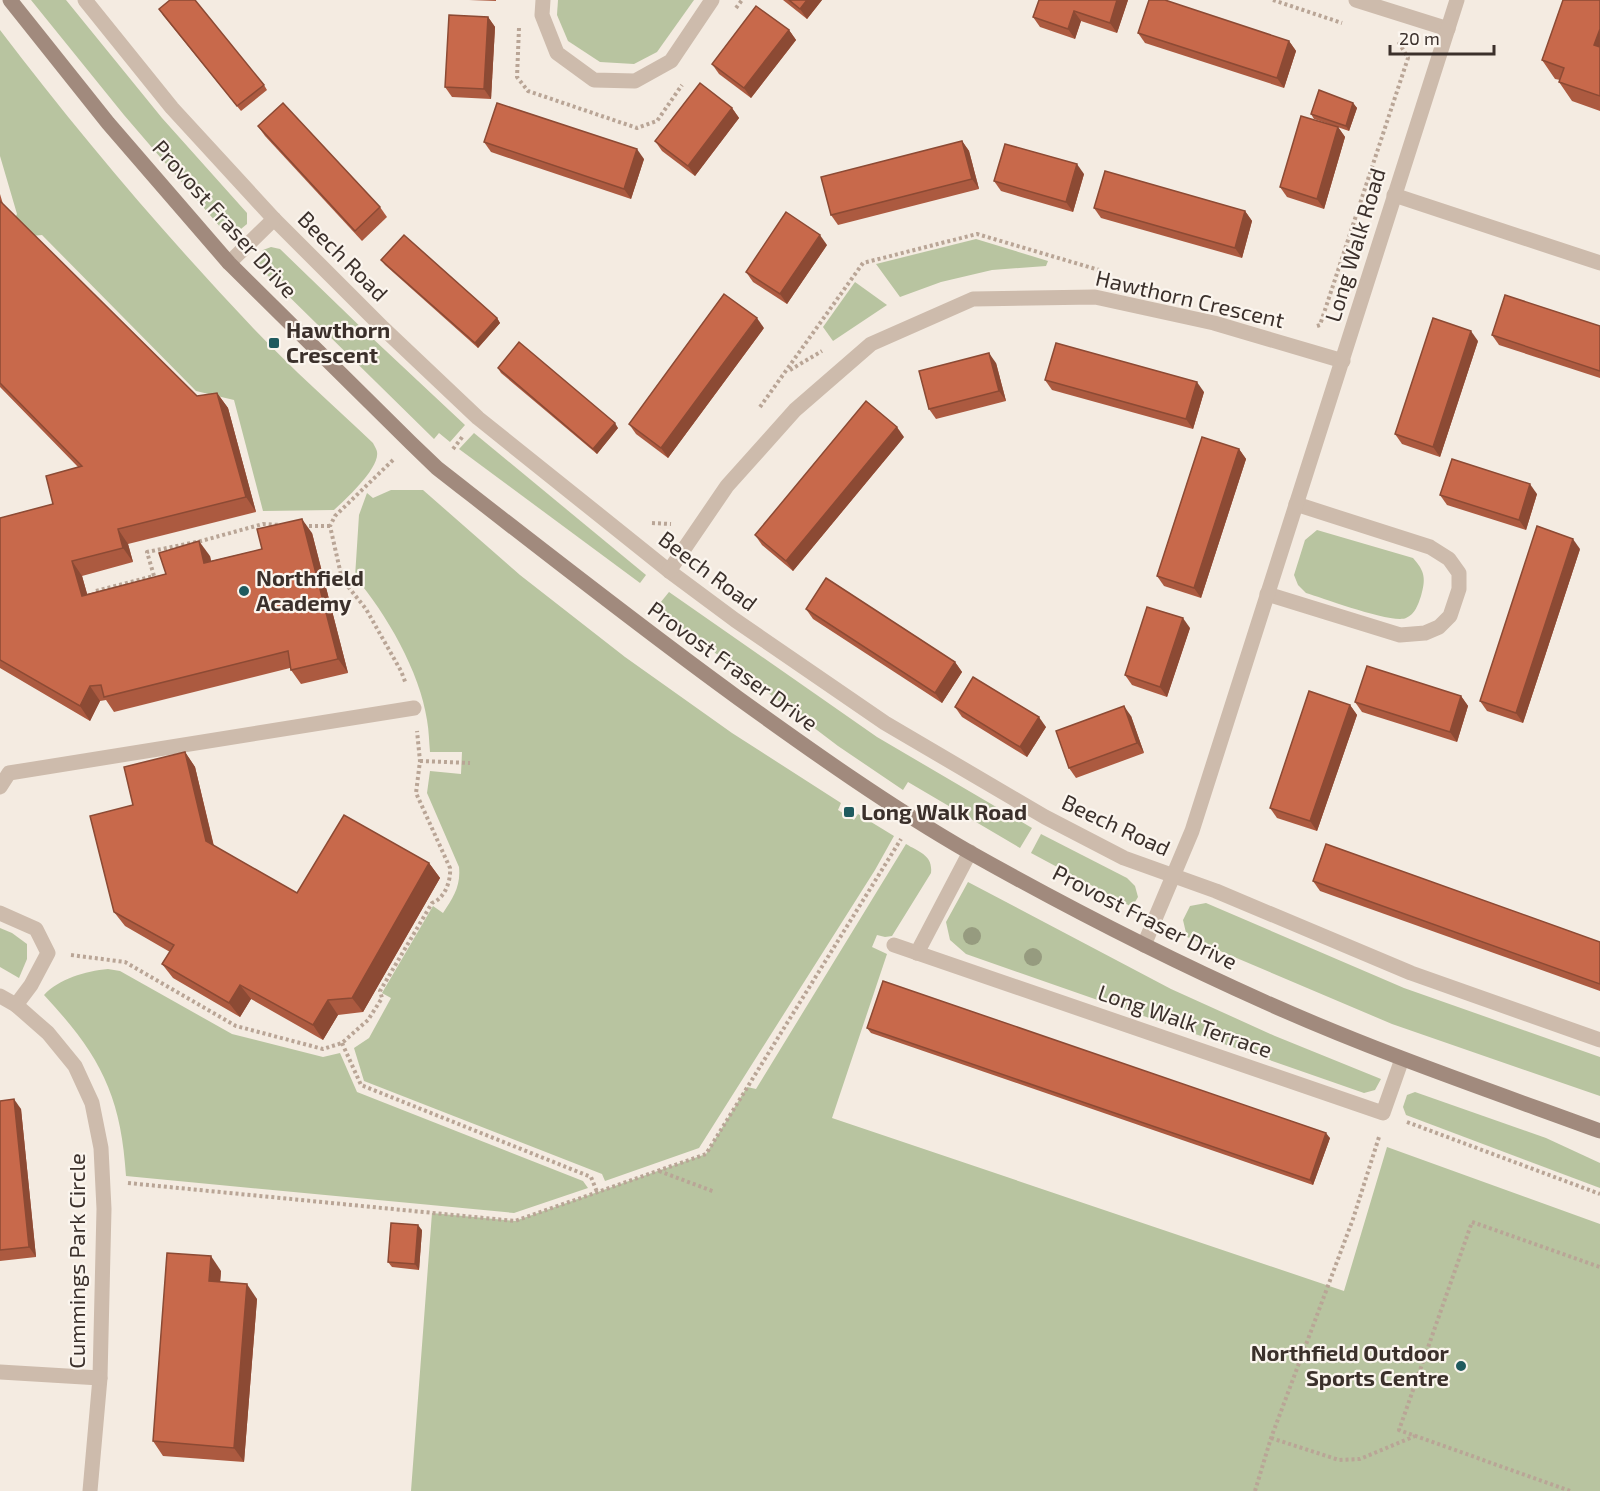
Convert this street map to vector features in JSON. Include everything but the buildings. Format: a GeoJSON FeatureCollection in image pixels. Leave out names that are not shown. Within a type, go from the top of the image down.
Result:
{"type":"FeatureCollection","features":[{"type":"Feature","properties":{"kind":"street","name":"Provost Fraser Drive"},"geometry":{"type":"LineString","coordinates":[[10,0],[108,123],[229,263],[437,468],[633,621],[810,750],[970,852],[1144,945],[1266,1003],[1402,1059],[1600,1131]]}},
{"type":"Feature","properties":{"kind":"street","name":"Beech Road"},"geometry":{"type":"LineString","coordinates":[[85,0],[172,108],[274,219],[383,328],[478,418],[669,571],[735,620],[885,723],[1045,817],[1124,858],[1174,876]]}},
{"type":"Feature","properties":{"kind":"street"},"geometry":{"type":"LineString","coordinates":[[543,0],[542,15],[557,53],[594,80],[635,81],[671,61],[712,0]]}},
{"type":"Feature","properties":{"kind":"street"},"geometry":{"type":"LineString","coordinates":[[1356,0],[1448,29]]}},
{"type":"Feature","properties":{"kind":"street","name":"Long Walk Road"},"geometry":{"type":"LineString","coordinates":[[1144,945],[1192,831],[1457,0]]}},
{"type":"Feature","properties":{"kind":"street"},"geometry":{"type":"LineString","coordinates":[[1395,195],[1600,263]]}},
{"type":"Feature","properties":{"kind":"street","name":"Beech Road"},"geometry":{"type":"LineString","coordinates":[[229,263],[274,219]]}},
{"type":"Feature","properties":{"kind":"street","name":"Hawthorn Crescent"},"geometry":{"type":"LineString","coordinates":[[669,571],[727,486],[795,410],[871,344],[973,299],[1095,297],[1214,323],[1343,361]]}},
{"type":"Feature","properties":{"kind":"street"},"geometry":{"type":"LineString","coordinates":[[1267,594],[1400,635],[1425,633],[1439,627],[1450,616],[1459,589],[1459,573],[1449,559],[1430,547],[1296,504]]}},
{"type":"Feature","properties":{"kind":"street"},"geometry":{"type":"LineString","coordinates":[[0,787],[9,773],[414,708]]}},
{"type":"Feature","properties":{"kind":"street"},"geometry":{"type":"LineString","coordinates":[[917,953],[970,852]]}},
{"type":"Feature","properties":{"kind":"street"},"geometry":{"type":"LineString","coordinates":[[1174,876],[1216,891],[1411,973],[1600,1040]]}},
{"type":"Feature","properties":{"kind":"street"},"geometry":{"type":"LineString","coordinates":[[0,913],[36,929],[48,953],[31,985],[16,1005]]}},
{"type":"Feature","properties":{"kind":"street","name":"Long Walk Terrace"},"geometry":{"type":"LineString","coordinates":[[894,945],[1383,1113]]}},
{"type":"Feature","properties":{"kind":"street","name":"Cummings Park Circle"},"geometry":{"type":"LineString","coordinates":[[0,996],[16,1005],[48,1033],[75,1066],[92,1103],[101,1148],[104,1209],[100,1378],[90,1491]]}},
{"type":"Feature","properties":{"kind":"street"},"geometry":{"type":"LineString","coordinates":[[1383,1113],[1402,1059]]}},
{"type":"Feature","properties":{"kind":"street"},"geometry":{"type":"LineString","coordinates":[[0,1372],[100,1378]]}},
{"type":"Feature","properties":{"kind":"path"},"geometry":{"type":"LineString","coordinates":[[1273,0],[1352,26]]}},
{"type":"Feature","properties":{"kind":"path"},"geometry":{"type":"LineString","coordinates":[[1312,326],[1320,325],[1408,58],[1398,41]]}},
{"type":"Feature","properties":{"kind":"path"},"geometry":{"type":"LineString","coordinates":[[758,410],[863,263],[977,234],[1107,272]]}},
{"type":"Feature","properties":{"kind":"path"},"geometry":{"type":"LineString","coordinates":[[48,953],[125,962],[236,1026],[323,1049],[342,1043],[368,1020],[382,998],[380,991],[432,903],[438,901],[451,880],[450,868],[416,793],[420,761],[414,708],[401,671],[366,609],[342,579],[330,526],[335,516],[411,443]]}},
{"type":"Feature","properties":{"kind":"path"},"geometry":{"type":"LineString","coordinates":[[646,523],[673,524]]}},
{"type":"Feature","properties":{"kind":"path"},"geometry":{"type":"LineString","coordinates":[[96,591],[154,576],[147,552],[201,541],[263,524],[286,525]]}},
{"type":"Feature","properties":{"kind":"path"},"geometry":{"type":"LineString","coordinates":[[297,525],[330,526]]}},
{"type":"Feature","properties":{"kind":"path"},"geometry":{"type":"LineString","coordinates":[[420,761],[470,763]]}},
{"type":"Feature","properties":{"kind":"path"},"geometry":{"type":"LineString","coordinates":[[120,1182],[514,1221],[706,1154],[903,836]]}},
{"type":"Feature","properties":{"kind":"path"},"geometry":{"type":"LineString","coordinates":[[342,1043],[361,1085],[591,1177],[597,1192]]}},
{"type":"Feature","properties":{"kind":"path"},"geometry":{"type":"LineString","coordinates":[[1255,1491],[1271,1438],[1353,1219],[1381,1132],[1383,1113],[1600,1194]]}},
{"type":"Feature","properties":{"kind":"path"},"geometry":{"type":"LineString","coordinates":[[658,1170],[714,1192]]}},
{"type":"Feature","properties":{"kind":"path"},"geometry":{"type":"LineString","coordinates":[[1570,1491],[1399,1430],[1472,1222],[1600,1267]]}},
{"type":"Feature","properties":{"kind":"path"},"geometry":{"type":"LineString","coordinates":[[1271,1438],[1339,1460],[1360,1459],[1415,1436]]}},
{"type":"Feature","properties":{"kind":"green space"},"geometry":{"type":"Polygon","coordinates":[[[31,0],[66,0],[162,118],[247,213],[247,224],[236,233],[222,229],[124,115],[31,0]]]}},
{"type":"Feature","properties":{"kind":"green space"},"geometry":{"type":"Polygon","coordinates":[[[558,0],[694,0],[657,52],[634,64],[600,62],[568,41],[557,15],[558,0]]]}},
{"type":"Feature","properties":{"kind":"green space"},"geometry":{"type":"Polygon","coordinates":[[[0,30],[91,145],[187,257],[268,344],[373,443],[377,452],[376,459],[368,475],[334,510],[263,511],[234,400],[196,391],[42,235],[31,236],[14,220],[17,214],[0,156],[0,30]]]}},
{"type":"Feature","properties":{"kind":"green space"},"geometry":{"type":"Polygon","coordinates":[[[976,239],[1048,261],[1046,266],[992,270],[941,282],[900,297],[876,264],[976,239]]]}},
{"type":"Feature","properties":{"kind":"green space"},"geometry":{"type":"Polygon","coordinates":[[[271,247],[280,249],[465,425],[450,442],[439,433],[434,439],[261,269],[258,260],[263,250],[271,247]]]}},
{"type":"Feature","properties":{"kind":"green space"},"geometry":{"type":"Polygon","coordinates":[[[855,282],[887,305],[833,341],[823,327],[855,282]]]}},
{"type":"Feature","properties":{"kind":"green space"},"geometry":{"type":"Polygon","coordinates":[[[474,433],[646,575],[640,583],[459,449],[474,433]]]}},
{"type":"Feature","properties":{"kind":"green space"},"geometry":{"type":"Polygon","coordinates":[[[391,490],[423,490],[520,575],[625,657],[732,733],[841,803],[838,810],[854,820],[858,814],[894,836],[875,870],[699,1148],[605,1181],[602,1174],[364,1081],[354,1048],[369,1038],[391,998],[382,993],[433,906],[443,913],[459,880],[459,867],[427,793],[430,771],[461,774],[462,752],[430,752],[428,724],[423,702],[409,663],[390,625],[355,577],[359,515],[367,493],[373,498],[391,490]]]}},
{"type":"Feature","properties":{"kind":"green space"},"geometry":{"type":"Polygon","coordinates":[[[1317,530],[1413,558],[1422,571],[1424,580],[1421,596],[1414,612],[1406,618],[1398,619],[1357,610],[1306,593],[1298,585],[1294,575],[1305,540],[1317,530]]]}},
{"type":"Feature","properties":{"kind":"green space"},"geometry":{"type":"Polygon","coordinates":[[[669,592],[877,737],[1032,828],[1020,848],[908,782],[903,790],[838,746],[656,608],[669,592]]]}},
{"type":"Feature","properties":{"kind":"green space"},"geometry":{"type":"Polygon","coordinates":[[[1041,834],[1127,878],[1135,886],[1138,897],[1132,907],[1031,853],[1041,834]]]}},
{"type":"Feature","properties":{"kind":"green space"},"geometry":{"type":"Polygon","coordinates":[[[906,844],[927,858],[930,862],[931,873],[892,936],[877,935],[872,947],[887,954],[832,1118],[1344,1291],[1387,1147],[1600,1224],[1600,1491],[411,1491],[432,1213],[515,1221],[706,1154],[747,1087],[756,1089],[906,844]]]}},
{"type":"Feature","properties":{"kind":"green space"},"geometry":{"type":"Polygon","coordinates":[[[968,882],[1171,989],[1275,1036],[1381,1079],[1375,1090],[1364,1093],[966,954],[950,940],[946,922],[968,882]]]}},
{"type":"Feature","properties":{"kind":"green space"},"geometry":{"type":"Polygon","coordinates":[[[1206,903],[1404,988],[1600,1057],[1600,1096],[1392,1024],[1187,937],[1183,920],[1190,906],[1206,903]]]}},
{"type":"Feature","properties":{"kind":"green space"},"geometry":{"type":"Polygon","coordinates":[[[0,928],[12,933],[27,944],[27,959],[19,978],[0,967],[0,928]]]}},
{"type":"Feature","properties":{"kind":"green space"},"geometry":{"type":"Polygon","coordinates":[[[108,969],[120,971],[232,1034],[323,1057],[340,1053],[357,1092],[583,1181],[588,1188],[514,1213],[126,1176],[119,1121],[104,1077],[79,1037],[44,995],[57,984],[73,977],[108,969]]]}},
{"type":"Feature","properties":{"kind":"green space"},"geometry":{"type":"Polygon","coordinates":[[[1415,1092],[1546,1138],[1600,1163],[1600,1188],[1406,1115],[1403,1107],[1407,1095],[1415,1092]]]}},
{"type":"Feature","properties":{"kind":"place","name":"Hawthorn Crescent"},"geometry":{"type":"Point","coordinates":[274,343]}},
{"type":"Feature","properties":{"kind":"place","name":"Northfield Academy"},"geometry":{"type":"Point","coordinates":[244,591]}},
{"type":"Feature","properties":{"kind":"place","name":"Long Walk Road"},"geometry":{"type":"Point","coordinates":[849,812]}},
{"type":"Feature","properties":{"kind":"place","name":"Northfield Outdoor Sports Centre"},"geometry":{"type":"Point","coordinates":[1461,1366]}}]}
